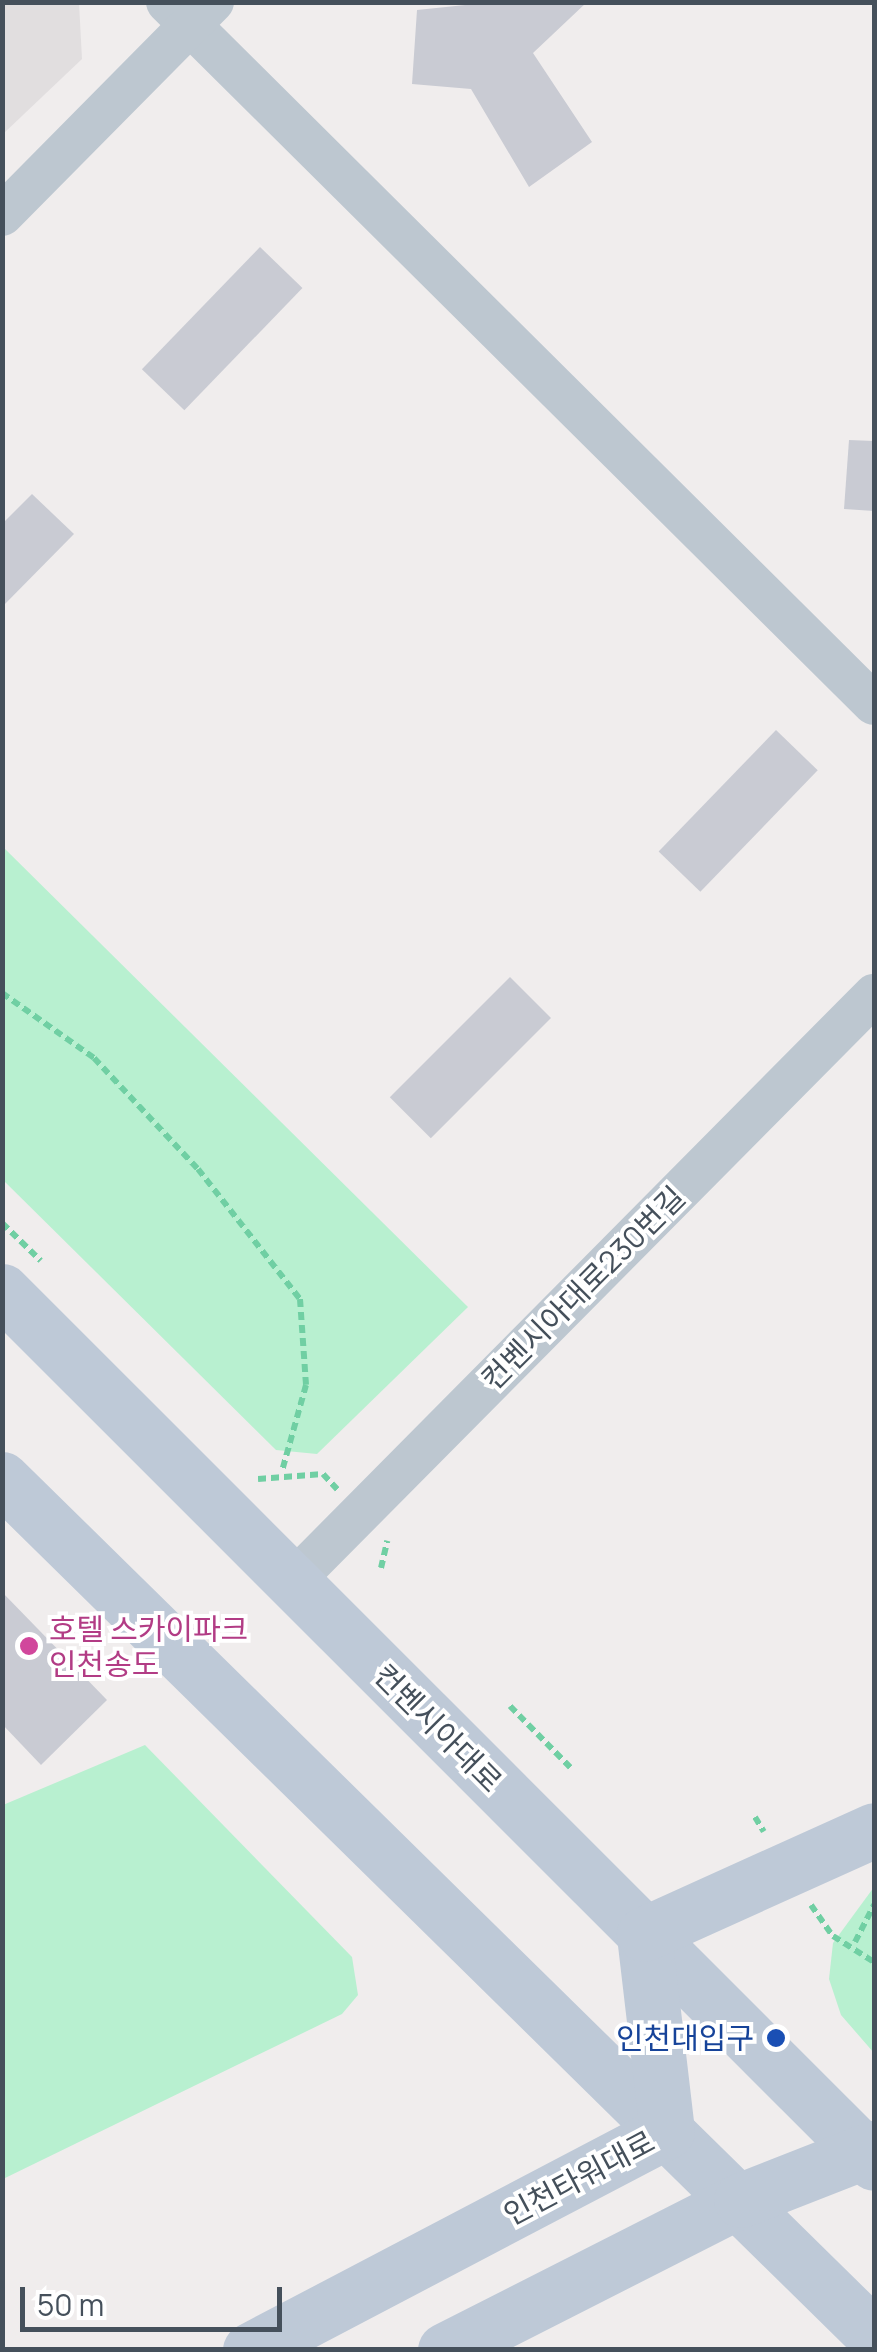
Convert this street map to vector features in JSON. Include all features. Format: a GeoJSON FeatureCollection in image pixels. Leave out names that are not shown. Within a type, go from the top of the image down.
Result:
{"type":"FeatureCollection","features":[{"type":"Feature","properties":{"kind":"main road","name":"컨벤시아대로"},"geometry":{"type":"LineString","coordinates":[[2,1291],[644,1934],[871,2154]]}},
{"type":"Feature","properties":{"kind":"main road"},"geometry":{"type":"LineString","coordinates":[[2,1479],[742,2200],[874,2336]]}},
{"type":"Feature","properties":{"kind":"main road"},"geometry":{"type":"LineString","coordinates":[[644,1934],[874,1830]]}},
{"type":"Feature","properties":{"kind":"main road","name":"인천타워대로"},"geometry":{"type":"LineString","coordinates":[[250,2350],[667,2131],[644,1934]]}},
{"type":"Feature","properties":{"kind":"main road"},"geometry":{"type":"LineString","coordinates":[[445,2350],[742,2200],[871,2154]]}},
{"type":"Feature","properties":{"kind":"street"},"geometry":{"type":"LineString","coordinates":[[2,216],[190,10],[874,704]]}},
{"type":"Feature","properties":{"kind":"street","name":"컨벤시아대로230번길"},"geometry":{"type":"LineString","coordinates":[[292,1582],[874,996]]}},
{"type":"Feature","properties":{"kind":"path"},"geometry":{"type":"LineString","coordinates":[[2,993],[94,1058],[198,1168],[300,1300],[306,1385],[282,1471]]}},
{"type":"Feature","properties":{"kind":"path"},"geometry":{"type":"LineString","coordinates":[[247,1468],[262,1484],[323,1474]]}},
{"type":"Feature","properties":{"kind":"path"},"geometry":{"type":"LineString","coordinates":[[380,1568],[388,1542]]}},
{"type":"Feature","properties":{"kind":"path"},"geometry":{"type":"LineString","coordinates":[[510,1706],[570,1767]]}},
{"type":"Feature","properties":{"kind":"path"},"geometry":{"type":"LineString","coordinates":[[855,1942],[874,1905]]}},
{"type":"Feature","properties":{"kind":"shaded area"},"geometry":{"type":"Polygon","coordinates":[[[3,2],[79,3],[82,59],[3,134],[3,2]]]}},
{"type":"Feature","properties":{"kind":"green space"},"geometry":{"type":"Polygon","coordinates":[[[2,846],[468,1307],[317,1454],[276,1450],[3,1180],[2,846]]]}},
{"type":"Feature","properties":{"kind":"green space"},"geometry":{"type":"Polygon","coordinates":[[[145,1745],[352,1957],[358,1995],[342,2014],[3,2179],[3,1805],[145,1745]]]}},
{"type":"Feature","properties":{"kind":"green space"},"geometry":{"type":"Polygon","coordinates":[[[874,1887],[874,2053],[841,2015],[829,1979],[833,1943],[874,1887]]]}},
{"type":"Feature","properties":{"kind":"building"},"geometry":{"type":"Polygon","coordinates":[[[494,2],[587,2],[533,53],[592,142],[529,187],[471,89],[412,84],[417,10],[494,2]]]}},
{"type":"Feature","properties":{"kind":"building"},"geometry":{"type":"Polygon","coordinates":[[[260,247],[302,288],[184,410],[142,369],[260,247]]]}},
{"type":"Feature","properties":{"kind":"building"},"geometry":{"type":"Polygon","coordinates":[[[849,440],[874,441],[874,511],[844,509],[849,440]]]}},
{"type":"Feature","properties":{"kind":"building"},"geometry":{"type":"Polygon","coordinates":[[[32,494],[74,534],[2,607],[2,524],[32,494]]]}},
{"type":"Feature","properties":{"kind":"building"},"geometry":{"type":"Polygon","coordinates":[[[776,730],[818,770],[700,892],[659,852],[776,730]]]}},
{"type":"Feature","properties":{"kind":"building"},"geometry":{"type":"Polygon","coordinates":[[[510,977],[551,1018],[431,1138],[390,1097],[510,977]]]}},
{"type":"Feature","properties":{"kind":"building","name":"호텔 스카이파크 인천송도"},"geometry":{"type":"Polygon","coordinates":[[[2,1592],[107,1700],[41,1765],[2,1724],[2,1592]]]}},
{"type":"Feature","properties":{"kind":"place","name":"호텔 스카이파크 인천송도"},"geometry":{"type":"Point","coordinates":[29,1646]}},
{"type":"Feature","properties":{"kind":"place","name":"인천대입구"},"geometry":{"type":"Point","coordinates":[776,2038]}}]}
